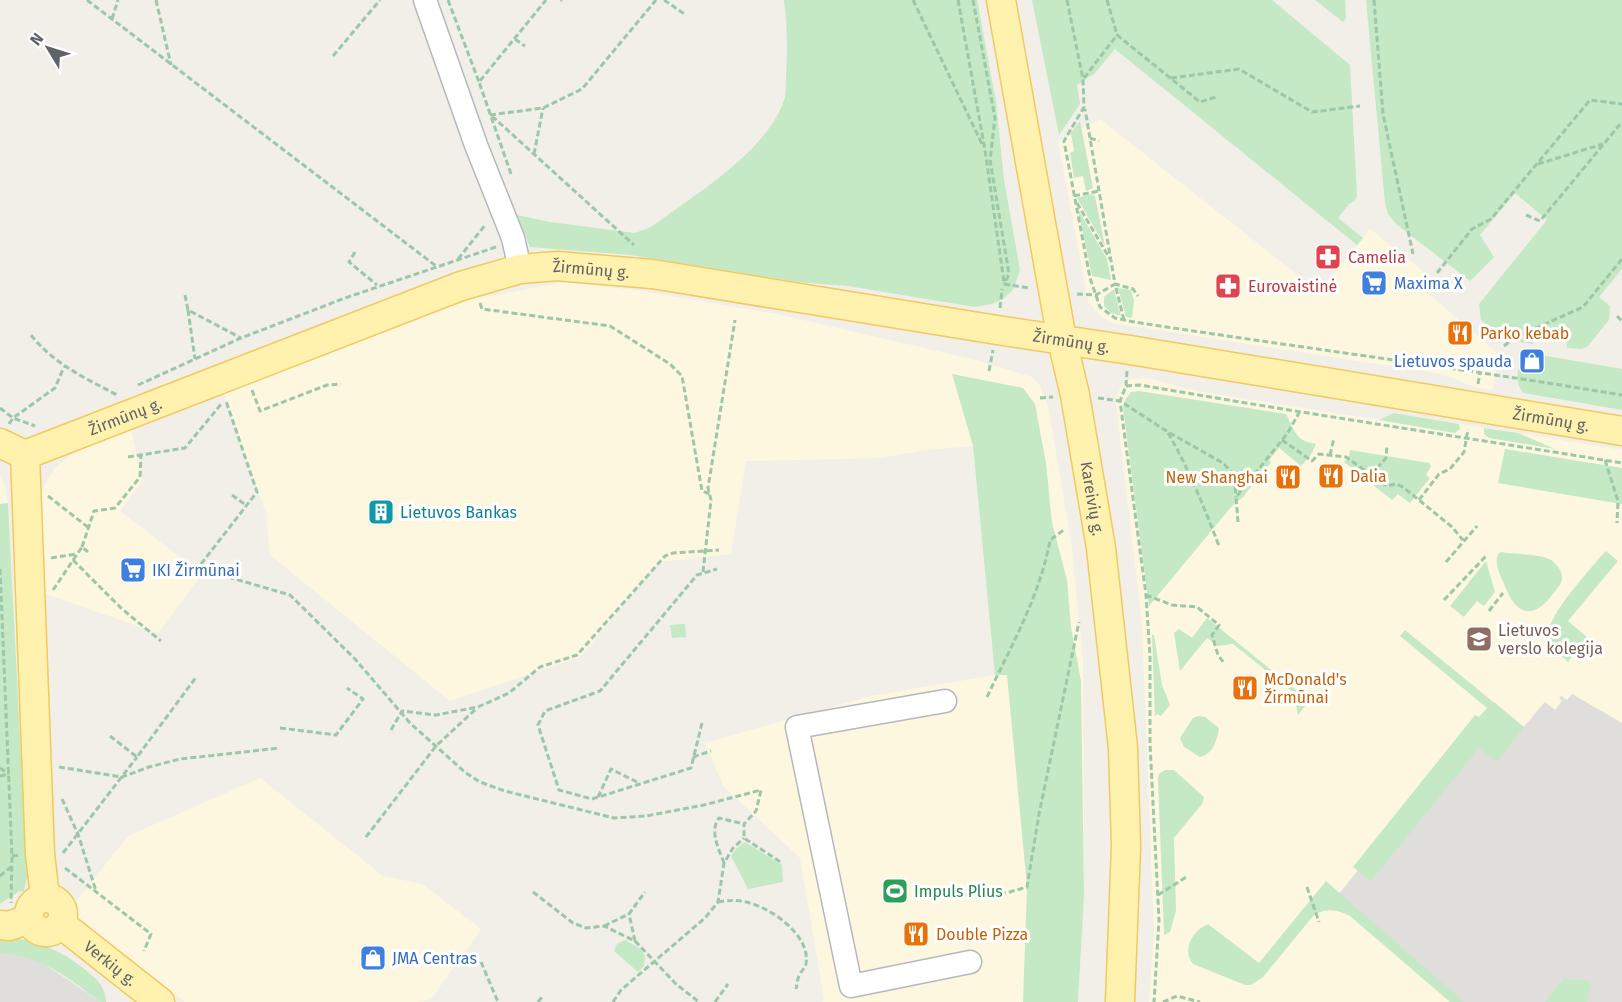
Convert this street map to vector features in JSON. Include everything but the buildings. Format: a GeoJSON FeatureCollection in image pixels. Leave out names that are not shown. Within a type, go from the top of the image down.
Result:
{"type":"FeatureCollection","features":[{"type":"Feature","properties":{"kind":"main road","name":"Kareivių g."},"geometry":{"type":"LineString","coordinates":[[1001,0],[1062,340],[1075,395],[1101,548],[1123,748],[1126,846],[1120,1002]]}},
{"type":"Feature","properties":{"kind":"main road","name":"Žirmūnų g."},"geometry":{"type":"LineString","coordinates":[[11,436],[461,286],[520,270],[557,266],[652,274],[1622,431]]}},
{"type":"Feature","properties":{"kind":"main road"},"geometry":{"type":"LineString","coordinates":[[11,436],[40,854],[21,912]]}},
{"type":"Feature","properties":{"kind":"main road","name":"Verkių g."},"geometry":{"type":"LineString","coordinates":[[21,912],[40,932],[52,931],[61,924],[160,1002]]}},
{"type":"Feature","properties":{"kind":"street"},"geometry":{"type":"LineString","coordinates":[[425,0],[476,145],[513,238],[520,270]]}},
{"type":"Feature","properties":{"kind":"street"},"geometry":{"type":"LineString","coordinates":[[945,701],[797,727],[851,986],[970,962]]}},
{"type":"Feature","properties":{"kind":"path"},"geometry":{"type":"LineString","coordinates":[[87,0],[436,266]]}},
{"type":"Feature","properties":{"kind":"path"},"geometry":{"type":"LineString","coordinates":[[112,19],[118,0]]}},
{"type":"Feature","properties":{"kind":"path"},"geometry":{"type":"LineString","coordinates":[[156,0],[171,65]]}},
{"type":"Feature","properties":{"kind":"path"},"geometry":{"type":"LineString","coordinates":[[333,56],[380,0]]}},
{"type":"Feature","properties":{"kind":"path"},"geometry":{"type":"LineString","coordinates":[[546,0],[479,82],[490,115],[634,245]]}},
{"type":"Feature","properties":{"kind":"path"},"geometry":{"type":"LineString","coordinates":[[490,115],[543,108],[582,88],[656,0]]}},
{"type":"Feature","properties":{"kind":"path"},"geometry":{"type":"LineString","coordinates":[[664,0],[686,15]]}},
{"type":"Feature","properties":{"kind":"path"},"geometry":{"type":"LineString","coordinates":[[913,0],[990,160]]}},
{"type":"Feature","properties":{"kind":"path"},"geometry":{"type":"LineString","coordinates":[[958,0],[985,150],[1004,284],[1010,274],[990,160],[994,118],[973,0]]}},
{"type":"Feature","properties":{"kind":"path"},"geometry":{"type":"LineString","coordinates":[[1067,0],[1083,79],[1084,107],[1115,284],[1124,320]]}},
{"type":"Feature","properties":{"kind":"path"},"geometry":{"type":"LineString","coordinates":[[1107,0],[1117,35],[1200,102],[1216,97]]}},
{"type":"Feature","properties":{"kind":"path"},"geometry":{"type":"LineString","coordinates":[[1374,0],[1383,114],[1413,254]]}},
{"type":"Feature","properties":{"kind":"path"},"geometry":{"type":"LineString","coordinates":[[1083,79],[1117,35]]}},
{"type":"Feature","properties":{"kind":"path"},"geometry":{"type":"LineString","coordinates":[[514,39],[525,46]]}},
{"type":"Feature","properties":{"kind":"path"},"geometry":{"type":"LineString","coordinates":[[1171,78],[1239,69],[1312,112],[1360,106]]}},
{"type":"Feature","properties":{"kind":"path"},"geometry":{"type":"LineString","coordinates":[[1437,273],[1472,229],[1491,219],[1590,100],[1622,104]]}},
{"type":"Feature","properties":{"kind":"path"},"geometry":{"type":"LineString","coordinates":[[1084,107],[1064,141],[1090,278],[1100,307],[1106,314],[1124,320],[1315,350],[1622,394]]}},
{"type":"Feature","properties":{"kind":"path"},"geometry":{"type":"LineString","coordinates":[[534,154],[543,108]]}},
{"type":"Feature","properties":{"kind":"path"},"geometry":{"type":"LineString","coordinates":[[1526,215],[1540,220],[1622,122]]}},
{"type":"Feature","properties":{"kind":"path"},"geometry":{"type":"LineString","coordinates":[[1090,138],[1099,141]]}},
{"type":"Feature","properties":{"kind":"path"},"geometry":{"type":"LineString","coordinates":[[1536,165],[1604,144]]}},
{"type":"Feature","properties":{"kind":"path"},"geometry":{"type":"LineString","coordinates":[[1075,198],[1099,191]]}},
{"type":"Feature","properties":{"kind":"path"},"geometry":{"type":"LineString","coordinates":[[1075,198],[1111,261]]}},
{"type":"Feature","properties":{"kind":"path"},"geometry":{"type":"LineString","coordinates":[[458,259],[501,207]]}},
{"type":"Feature","properties":{"kind":"path"},"geometry":{"type":"LineString","coordinates":[[136,386],[241,338],[377,285],[496,247],[500,242]]}},
{"type":"Feature","properties":{"kind":"path"},"geometry":{"type":"LineString","coordinates":[[355,252],[349,262],[377,285]]}},
{"type":"Feature","properties":{"kind":"path"},"geometry":{"type":"LineString","coordinates":[[1504,346],[1514,338],[1583,307],[1622,259]]}},
{"type":"Feature","properties":{"kind":"path"},"geometry":{"type":"LineString","coordinates":[[1096,295],[1115,284],[1133,289],[1138,296]]}},
{"type":"Feature","properties":{"kind":"path"},"geometry":{"type":"LineString","coordinates":[[184,295],[195,359]]}},
{"type":"Feature","properties":{"kind":"path"},"geometry":{"type":"LineString","coordinates":[[480,302],[482,309],[610,326],[670,364],[682,376],[702,491],[710,494]]}},
{"type":"Feature","properties":{"kind":"path"},"geometry":{"type":"LineString","coordinates":[[188,310],[241,338]]}},
{"type":"Feature","properties":{"kind":"path"},"geometry":{"type":"LineString","coordinates":[[1617,316],[1622,321]]}},
{"type":"Feature","properties":{"kind":"path"},"geometry":{"type":"LineString","coordinates":[[703,573],[711,500],[708,488],[735,320]]}},
{"type":"Feature","properties":{"kind":"path"},"geometry":{"type":"LineString","coordinates":[[31,335],[43,350],[64,367],[117,394],[109,397]]}},
{"type":"Feature","properties":{"kind":"path"},"geometry":{"type":"LineString","coordinates":[[11,436],[55,388],[64,367]]}},
{"type":"Feature","properties":{"kind":"path"},"geometry":{"type":"LineString","coordinates":[[251,388],[260,411],[327,385],[342,384]]}},
{"type":"Feature","properties":{"kind":"path"},"geometry":{"type":"LineString","coordinates":[[1154,1002],[1158,949],[1158,895],[1150,744],[1150,656],[1146,595],[1120,401],[1126,386],[1140,385],[1299,413],[1467,437],[1622,463]]}},
{"type":"Feature","properties":{"kind":"path"},"geometry":{"type":"LineString","coordinates":[[128,457],[185,448],[225,399],[257,492],[201,564]]}},
{"type":"Feature","properties":{"kind":"path"},"geometry":{"type":"LineString","coordinates":[[1120,401],[1222,463],[1234,475],[1238,522]]}},
{"type":"Feature","properties":{"kind":"path"},"geometry":{"type":"LineString","coordinates":[[0,408],[11,436]]}},
{"type":"Feature","properties":{"kind":"path"},"geometry":{"type":"LineString","coordinates":[[1236,497],[1282,440],[1299,413]]}},
{"type":"Feature","properties":{"kind":"path"},"geometry":{"type":"LineString","coordinates":[[11,436],[41,424]]}},
{"type":"Feature","properties":{"kind":"path"},"geometry":{"type":"LineString","coordinates":[[1168,432],[1189,471],[1219,546]]}},
{"type":"Feature","properties":{"kind":"path"},"geometry":{"type":"LineString","coordinates":[[1419,500],[1439,474],[1450,469],[1464,452],[1467,437]]}},
{"type":"Feature","properties":{"kind":"path"},"geometry":{"type":"LineString","coordinates":[[1330,455],[1334,438]]}},
{"type":"Feature","properties":{"kind":"path"},"geometry":{"type":"LineString","coordinates":[[1282,440],[1312,461],[1319,454],[1346,457],[1387,486],[1396,484],[1403,487],[1452,527],[1463,540]]}},
{"type":"Feature","properties":{"kind":"path"},"geometry":{"type":"LineString","coordinates":[[1371,475],[1386,458],[1387,445]]}},
{"type":"Feature","properties":{"kind":"path"},"geometry":{"type":"LineString","coordinates":[[52,591],[82,547],[94,511],[115,508],[140,477],[141,455]]}},
{"type":"Feature","properties":{"kind":"path"},"geometry":{"type":"LineString","coordinates":[[1605,460],[1618,501],[1617,523]]}},
{"type":"Feature","properties":{"kind":"path"},"geometry":{"type":"LineString","coordinates":[[232,495],[247,506]]}},
{"type":"Feature","properties":{"kind":"path"},"geometry":{"type":"LineString","coordinates":[[1446,562],[1477,526]]}},
{"type":"Feature","properties":{"kind":"path"},"geometry":{"type":"LineString","coordinates":[[987,697],[1030,606],[1045,567],[1050,540],[1065,529]]}},
{"type":"Feature","properties":{"kind":"path"},"geometry":{"type":"LineString","coordinates":[[82,547],[88,552]]}},
{"type":"Feature","properties":{"kind":"path"},"geometry":{"type":"LineString","coordinates":[[402,711],[436,715],[478,707],[509,693],[540,667],[577,655],[665,556],[673,553],[719,550]]}},
{"type":"Feature","properties":{"kind":"path"},"geometry":{"type":"LineString","coordinates":[[51,558],[77,554]]}},
{"type":"Feature","properties":{"kind":"path"},"geometry":{"type":"LineString","coordinates":[[1444,600],[1487,555]]}},
{"type":"Feature","properties":{"kind":"path"},"geometry":{"type":"LineString","coordinates":[[73,560],[122,609],[161,641]]}},
{"type":"Feature","properties":{"kind":"path"},"geometry":{"type":"LineString","coordinates":[[0,569],[11,867],[21,912]]}},
{"type":"Feature","properties":{"kind":"path"},"geometry":{"type":"LineString","coordinates":[[702,723],[691,768],[592,799],[559,790],[538,725],[545,711],[600,691],[698,575],[717,569]]}},
{"type":"Feature","properties":{"kind":"path"},"geometry":{"type":"LineString","coordinates":[[211,572],[290,595],[355,659],[410,723],[466,773],[480,782],[505,791],[614,818],[645,816],[704,805],[761,790],[756,811],[744,824],[744,838],[724,863],[718,902],[698,925],[621,990],[613,1002]]}},
{"type":"Feature","properties":{"kind":"path"},"geometry":{"type":"LineString","coordinates":[[1489,611],[1503,592]]}},
{"type":"Feature","properties":{"kind":"path"},"geometry":{"type":"LineString","coordinates":[[1146,595],[1172,605],[1197,607],[1219,625],[1212,635],[1218,655],[1224,663]]}},
{"type":"Feature","properties":{"kind":"path"},"geometry":{"type":"LineString","coordinates":[[963,895],[1006,893],[1027,887],[1039,814],[1078,622]]}},
{"type":"Feature","properties":{"kind":"path"},"geometry":{"type":"LineString","coordinates":[[59,859],[197,676]]}},
{"type":"Feature","properties":{"kind":"path"},"geometry":{"type":"LineString","coordinates":[[0,693],[5,686]]}},
{"type":"Feature","properties":{"kind":"path"},"geometry":{"type":"LineString","coordinates":[[280,728],[336,735],[363,699],[347,688]]}},
{"type":"Feature","properties":{"kind":"path"},"geometry":{"type":"LineString","coordinates":[[366,837],[436,747],[478,707]]}},
{"type":"Feature","properties":{"kind":"path"},"geometry":{"type":"LineString","coordinates":[[391,730],[402,711]]}},
{"type":"Feature","properties":{"kind":"path"},"geometry":{"type":"LineString","coordinates":[[110,736],[137,757]]}},
{"type":"Feature","properties":{"kind":"path"},"geometry":{"type":"LineString","coordinates":[[59,767],[122,777],[148,766],[180,759],[280,748]]}},
{"type":"Feature","properties":{"kind":"path"},"geometry":{"type":"LineString","coordinates":[[693,757],[711,752]]}},
{"type":"Feature","properties":{"kind":"path"},"geometry":{"type":"LineString","coordinates":[[0,768],[9,774]]}},
{"type":"Feature","properties":{"kind":"path"},"geometry":{"type":"LineString","coordinates":[[598,797],[611,769],[641,783]]}},
{"type":"Feature","properties":{"kind":"path"},"geometry":{"type":"LineString","coordinates":[[0,776],[9,774]]}},
{"type":"Feature","properties":{"kind":"path"},"geometry":{"type":"LineString","coordinates":[[58,792],[78,834],[96,891]]}},
{"type":"Feature","properties":{"kind":"path"},"geometry":{"type":"LineString","coordinates":[[724,863],[715,840],[715,823],[719,818],[744,824]]}},
{"type":"Feature","properties":{"kind":"path"},"geometry":{"type":"LineString","coordinates":[[744,838],[782,863]]}},
{"type":"Feature","properties":{"kind":"path"},"geometry":{"type":"LineString","coordinates":[[63,866],[151,934],[144,951]]}},
{"type":"Feature","properties":{"kind":"path"},"geometry":{"type":"LineString","coordinates":[[0,876],[11,867]]}},
{"type":"Feature","properties":{"kind":"path"},"geometry":{"type":"LineString","coordinates":[[1158,895],[1188,876]]}},
{"type":"Feature","properties":{"kind":"path"},"geometry":{"type":"LineString","coordinates":[[1307,887],[1319,922]]}},
{"type":"Feature","properties":{"kind":"path"},"geometry":{"type":"LineString","coordinates":[[532,892],[573,923],[586,928],[604,926],[628,914],[645,892]]}},
{"type":"Feature","properties":{"kind":"path"},"geometry":{"type":"LineString","coordinates":[[718,902],[731,900],[748,902],[789,924],[806,951],[806,965],[799,975],[796,989]]}},
{"type":"Feature","properties":{"kind":"path"},"geometry":{"type":"LineString","coordinates":[[628,914],[635,941]]}},
{"type":"Feature","properties":{"kind":"path"},"geometry":{"type":"LineString","coordinates":[[604,926],[635,941],[676,984],[699,1002]]}},
{"type":"Feature","properties":{"kind":"path"},"geometry":{"type":"LineString","coordinates":[[481,962],[498,1002]]}},
{"type":"Feature","properties":{"kind":"path"},"geometry":{"type":"LineString","coordinates":[[715,1002],[728,984]]}},
{"type":"Feature","properties":{"kind":"path"},"geometry":{"type":"LineString","coordinates":[[1163,1002],[1177,996],[1200,1002]]}},
{"type":"Feature","properties":{"kind":"path"},"geometry":{"type":"LineString","coordinates":[[538,1002],[542,997]]}},
{"type":"Feature","properties":{"kind":"shaded area"},"geometry":{"type":"Polygon","coordinates":[[[1100,119],[1319,292],[1370,229],[1429,276],[1425,291],[1495,351],[1498,358],[1493,390],[1474,387],[1436,373],[1115,324],[1104,318],[1095,311],[1088,300],[1058,141],[1100,119]]]}},
{"type":"Feature","properties":{"kind":"shaded area"},"geometry":{"type":"Polygon","coordinates":[[[563,282],[634,290],[777,314],[976,360],[1032,377],[1040,386],[1048,406],[1071,540],[1083,661],[1084,895],[1078,1002],[822,1002],[824,999],[800,858],[724,787],[704,741],[708,742],[871,696],[995,675],[973,446],[925,450],[881,458],[746,461],[731,554],[659,562],[580,657],[450,701],[270,555],[266,513],[224,394],[426,309],[457,300],[498,295],[563,282]]]}},
{"type":"Feature","properties":{"kind":"shaded area"},"geometry":{"type":"Polygon","coordinates":[[[1148,378],[1196,391],[1379,420],[1394,413],[1622,450],[1622,723],[1572,694],[1567,701],[1562,696],[1562,701],[1555,710],[1544,702],[1524,727],[1461,1002],[1149,1002],[1154,932],[1142,625],[1116,403],[1122,385],[1131,379],[1148,378]]]}},
{"type":"Feature","properties":{"kind":"shaded area"},"geometry":{"type":"Polygon","coordinates":[[[131,430],[142,482],[120,511],[202,574],[158,633],[43,593],[40,500],[44,486],[55,468],[75,452],[131,430]]]}},
{"type":"Feature","properties":{"kind":"shaded area"},"geometry":{"type":"Polygon","coordinates":[[[0,477],[5,485],[8,503],[0,504],[0,477]]]}},
{"type":"Feature","properties":{"kind":"shaded area"},"geometry":{"type":"Polygon","coordinates":[[[1572,694],[1622,723],[1622,1002],[1461,1002],[1338,895],[1494,702],[1524,727],[1545,702],[1555,710],[1562,701],[1559,698],[1561,696],[1567,700],[1572,694]]]}},
{"type":"Feature","properties":{"kind":"shaded area"},"geometry":{"type":"Polygon","coordinates":[[[260,778],[383,876],[422,884],[481,929],[431,999],[417,1002],[185,1002],[82,926],[71,908],[128,836],[260,778]]]}},
{"type":"Feature","properties":{"kind":"shaded area"},"geometry":{"type":"Polygon","coordinates":[[[0,953],[21,955],[38,960],[101,1002],[0,1002],[0,953]]]}},
{"type":"Feature","properties":{"kind":"green space"},"geometry":{"type":"Polygon","coordinates":[[[784,0],[977,0],[996,102],[1004,180],[1020,270],[1013,290],[1003,299],[975,307],[848,286],[798,282],[630,255],[530,247],[517,215],[550,222],[635,233],[651,227],[708,186],[747,153],[764,135],[777,116],[785,97],[787,46],[784,0]]]}},
{"type":"Feature","properties":{"kind":"green space"},"geometry":{"type":"Polygon","coordinates":[[[1032,0],[1272,0],[1350,65],[1357,196],[1338,218],[1363,238],[1357,245],[1115,49],[1094,74],[1077,85],[1080,104],[1059,135],[1032,0]]]}},
{"type":"Feature","properties":{"kind":"green space"},"geometry":{"type":"Polygon","coordinates":[[[1315,0],[1345,0],[1346,18],[1343,22],[1315,0]]]}},
{"type":"Feature","properties":{"kind":"green space"},"geometry":{"type":"Polygon","coordinates":[[[1366,0],[1622,0],[1622,269],[1599,297],[1610,306],[1609,320],[1588,346],[1582,349],[1567,348],[1566,339],[1535,335],[1533,344],[1507,340],[1481,320],[1479,304],[1547,220],[1515,193],[1480,235],[1494,257],[1470,281],[1396,224],[1388,214],[1385,203],[1366,0]]]}},
{"type":"Feature","properties":{"kind":"green space"},"geometry":{"type":"Polygon","coordinates":[[[1080,121],[1093,188],[1086,191],[1083,176],[1074,178],[1070,153],[1074,151],[1071,133],[1080,121]]]}},
{"type":"Feature","properties":{"kind":"green space"},"geometry":{"type":"Polygon","coordinates":[[[1092,194],[1095,196],[1105,246],[1077,198],[1092,194]]]}},
{"type":"Feature","properties":{"kind":"green space"},"geometry":{"type":"Polygon","coordinates":[[[1078,209],[1107,259],[1111,280],[1092,276],[1078,209]]]}},
{"type":"Feature","properties":{"kind":"green space"},"geometry":{"type":"Polygon","coordinates":[[[1118,288],[1131,290],[1134,301],[1132,318],[1126,317],[1118,288]]]}},
{"type":"Feature","properties":{"kind":"green space"},"geometry":{"type":"Polygon","coordinates":[[[1114,289],[1121,316],[1111,313],[1104,306],[1104,297],[1114,289]]]}},
{"type":"Feature","properties":{"kind":"green space"},"geometry":{"type":"Polygon","coordinates":[[[1529,353],[1622,369],[1622,410],[1524,393],[1519,385],[1518,371],[1523,357],[1529,353]]]}},
{"type":"Feature","properties":{"kind":"green space"},"geometry":{"type":"Polygon","coordinates":[[[952,374],[1023,388],[1035,404],[1046,463],[1052,523],[1067,580],[1071,627],[1081,681],[1084,895],[1078,1002],[1023,1002],[1027,887],[1007,675],[995,675],[973,446],[952,374]]]}},
{"type":"Feature","properties":{"kind":"green space"},"geometry":{"type":"Polygon","coordinates":[[[1139,391],[1286,414],[1300,438],[1316,444],[1301,466],[1279,448],[1269,460],[1271,463],[1149,606],[1123,408],[1131,392],[1139,391]]]}},
{"type":"Feature","properties":{"kind":"green space"},"geometry":{"type":"Polygon","coordinates":[[[1394,413],[1459,424],[1460,429],[1455,433],[1379,420],[1394,413]]]}},
{"type":"Feature","properties":{"kind":"green space"},"geometry":{"type":"Polygon","coordinates":[[[1484,428],[1518,433],[1555,449],[1489,438],[1484,434],[1484,428]]]}},
{"type":"Feature","properties":{"kind":"green space"},"geometry":{"type":"Polygon","coordinates":[[[1505,449],[1622,468],[1622,504],[1498,483],[1505,449]]]}},
{"type":"Feature","properties":{"kind":"green space"},"geometry":{"type":"Polygon","coordinates":[[[1350,450],[1429,463],[1431,466],[1426,475],[1430,478],[1410,503],[1398,494],[1392,500],[1344,462],[1350,450]]]}},
{"type":"Feature","properties":{"kind":"green space"},"geometry":{"type":"Polygon","coordinates":[[[8,503],[27,877],[24,891],[18,892],[0,904],[0,504],[8,503]]]}},
{"type":"Feature","properties":{"kind":"green space"},"geometry":{"type":"Polygon","coordinates":[[[1606,551],[1618,561],[1568,621],[1587,637],[1568,662],[1551,643],[1550,627],[1569,595],[1606,551]]]}},
{"type":"Feature","properties":{"kind":"green space"},"geometry":{"type":"Polygon","coordinates":[[[1501,552],[1534,555],[1551,560],[1561,571],[1561,583],[1537,609],[1524,611],[1513,602],[1499,573],[1497,558],[1501,552]]]}},
{"type":"Feature","properties":{"kind":"green space"},"geometry":{"type":"Polygon","coordinates":[[[1486,561],[1495,592],[1484,606],[1477,601],[1464,617],[1450,606],[1486,561]]]}},
{"type":"Feature","properties":{"kind":"green space"},"geometry":{"type":"Polygon","coordinates":[[[1207,618],[1301,694],[1306,705],[1298,715],[1294,693],[1233,644],[1218,646],[1207,638],[1180,671],[1174,633],[1179,629],[1192,638],[1207,618]]]}},
{"type":"Feature","properties":{"kind":"green space"},"geometry":{"type":"Polygon","coordinates":[[[685,624],[686,637],[672,638],[670,625],[685,624]]]}},
{"type":"Feature","properties":{"kind":"green space"},"geometry":{"type":"Polygon","coordinates":[[[1405,630],[1524,727],[1497,762],[1479,748],[1371,881],[1353,867],[1475,715],[1479,717],[1487,708],[1400,636],[1405,630]]]}},
{"type":"Feature","properties":{"kind":"green space"},"geometry":{"type":"Polygon","coordinates":[[[1152,635],[1154,635],[1162,685],[1170,705],[1161,716],[1157,714],[1155,717],[1152,635]]]}},
{"type":"Feature","properties":{"kind":"green space"},"geometry":{"type":"Polygon","coordinates":[[[1205,717],[1219,728],[1214,746],[1200,757],[1184,747],[1180,738],[1193,718],[1205,717]]]}},
{"type":"Feature","properties":{"kind":"green space"},"geometry":{"type":"Polygon","coordinates":[[[1165,770],[1174,770],[1204,797],[1202,804],[1174,838],[1176,911],[1170,932],[1164,935],[1158,778],[1159,774],[1165,770]]]}},
{"type":"Feature","properties":{"kind":"green space"},"geometry":{"type":"Polygon","coordinates":[[[745,842],[782,865],[783,882],[748,889],[731,856],[745,842]]]}},
{"type":"Feature","properties":{"kind":"green space"},"geometry":{"type":"Polygon","coordinates":[[[1326,881],[1464,1002],[1450,1002],[1350,916],[1336,911],[1322,911],[1313,916],[1263,977],[1251,985],[1245,985],[1193,964],[1190,959],[1188,953],[1190,941],[1208,924],[1259,963],[1326,881]]]}},
{"type":"Feature","properties":{"kind":"green space"},"geometry":{"type":"Polygon","coordinates":[[[0,936],[34,942],[63,955],[96,979],[102,986],[106,1002],[101,1002],[43,964],[16,955],[0,953],[0,936]]]}},
{"type":"Feature","properties":{"kind":"green space"},"geometry":{"type":"Polygon","coordinates":[[[625,940],[641,949],[645,957],[644,966],[638,972],[614,951],[617,944],[625,940]]]}},
{"type":"Feature","properties":{"kind":"green space"},"geometry":{"type":"Polygon","coordinates":[[[1563,979],[1591,981],[1587,1002],[1545,1002],[1563,979]]]}},
{"type":"Feature","properties":{"kind":"place","name":"Camelia"},"geometry":{"type":"Point","coordinates":[1328,257]}},
{"type":"Feature","properties":{"kind":"place","name":"Maxima X"},"geometry":{"type":"Point","coordinates":[1374,283]}},
{"type":"Feature","properties":{"kind":"place","name":"Eurovaistinė"},"geometry":{"type":"Point","coordinates":[1228,286]}},
{"type":"Feature","properties":{"kind":"place","name":"Parko kebab"},"geometry":{"type":"Point","coordinates":[1460,333]}},
{"type":"Feature","properties":{"kind":"place","name":"Lietuvos spauda"},"geometry":{"type":"Point","coordinates":[1532,361]}},
{"type":"Feature","properties":{"kind":"place","name":"Dalia"},"geometry":{"type":"Point","coordinates":[1331,476]}},
{"type":"Feature","properties":{"kind":"place","name":"New Shanghai"},"geometry":{"type":"Point","coordinates":[1288,477]}},
{"type":"Feature","properties":{"kind":"place","name":"Lietuvos Bankas"},"geometry":{"type":"Point","coordinates":[381,512]}},
{"type":"Feature","properties":{"kind":"place","name":"IKI Žirmūnai"},"geometry":{"type":"Point","coordinates":[133,570]}},
{"type":"Feature","properties":{"kind":"place","name":"Lietuvos verslo kolegija"},"geometry":{"type":"Point","coordinates":[1479,639]}},
{"type":"Feature","properties":{"kind":"place","name":"McDonald's Žirmūnai"},"geometry":{"type":"Point","coordinates":[1245,688]}},
{"type":"Feature","properties":{"kind":"place","name":"Impuls Plius"},"geometry":{"type":"Point","coordinates":[895,891]}},
{"type":"Feature","properties":{"kind":"place","name":"Double Pizza"},"geometry":{"type":"Point","coordinates":[916,934]}},
{"type":"Feature","properties":{"kind":"place","name":"JMA Centras"},"geometry":{"type":"Point","coordinates":[373,958]}}]}
